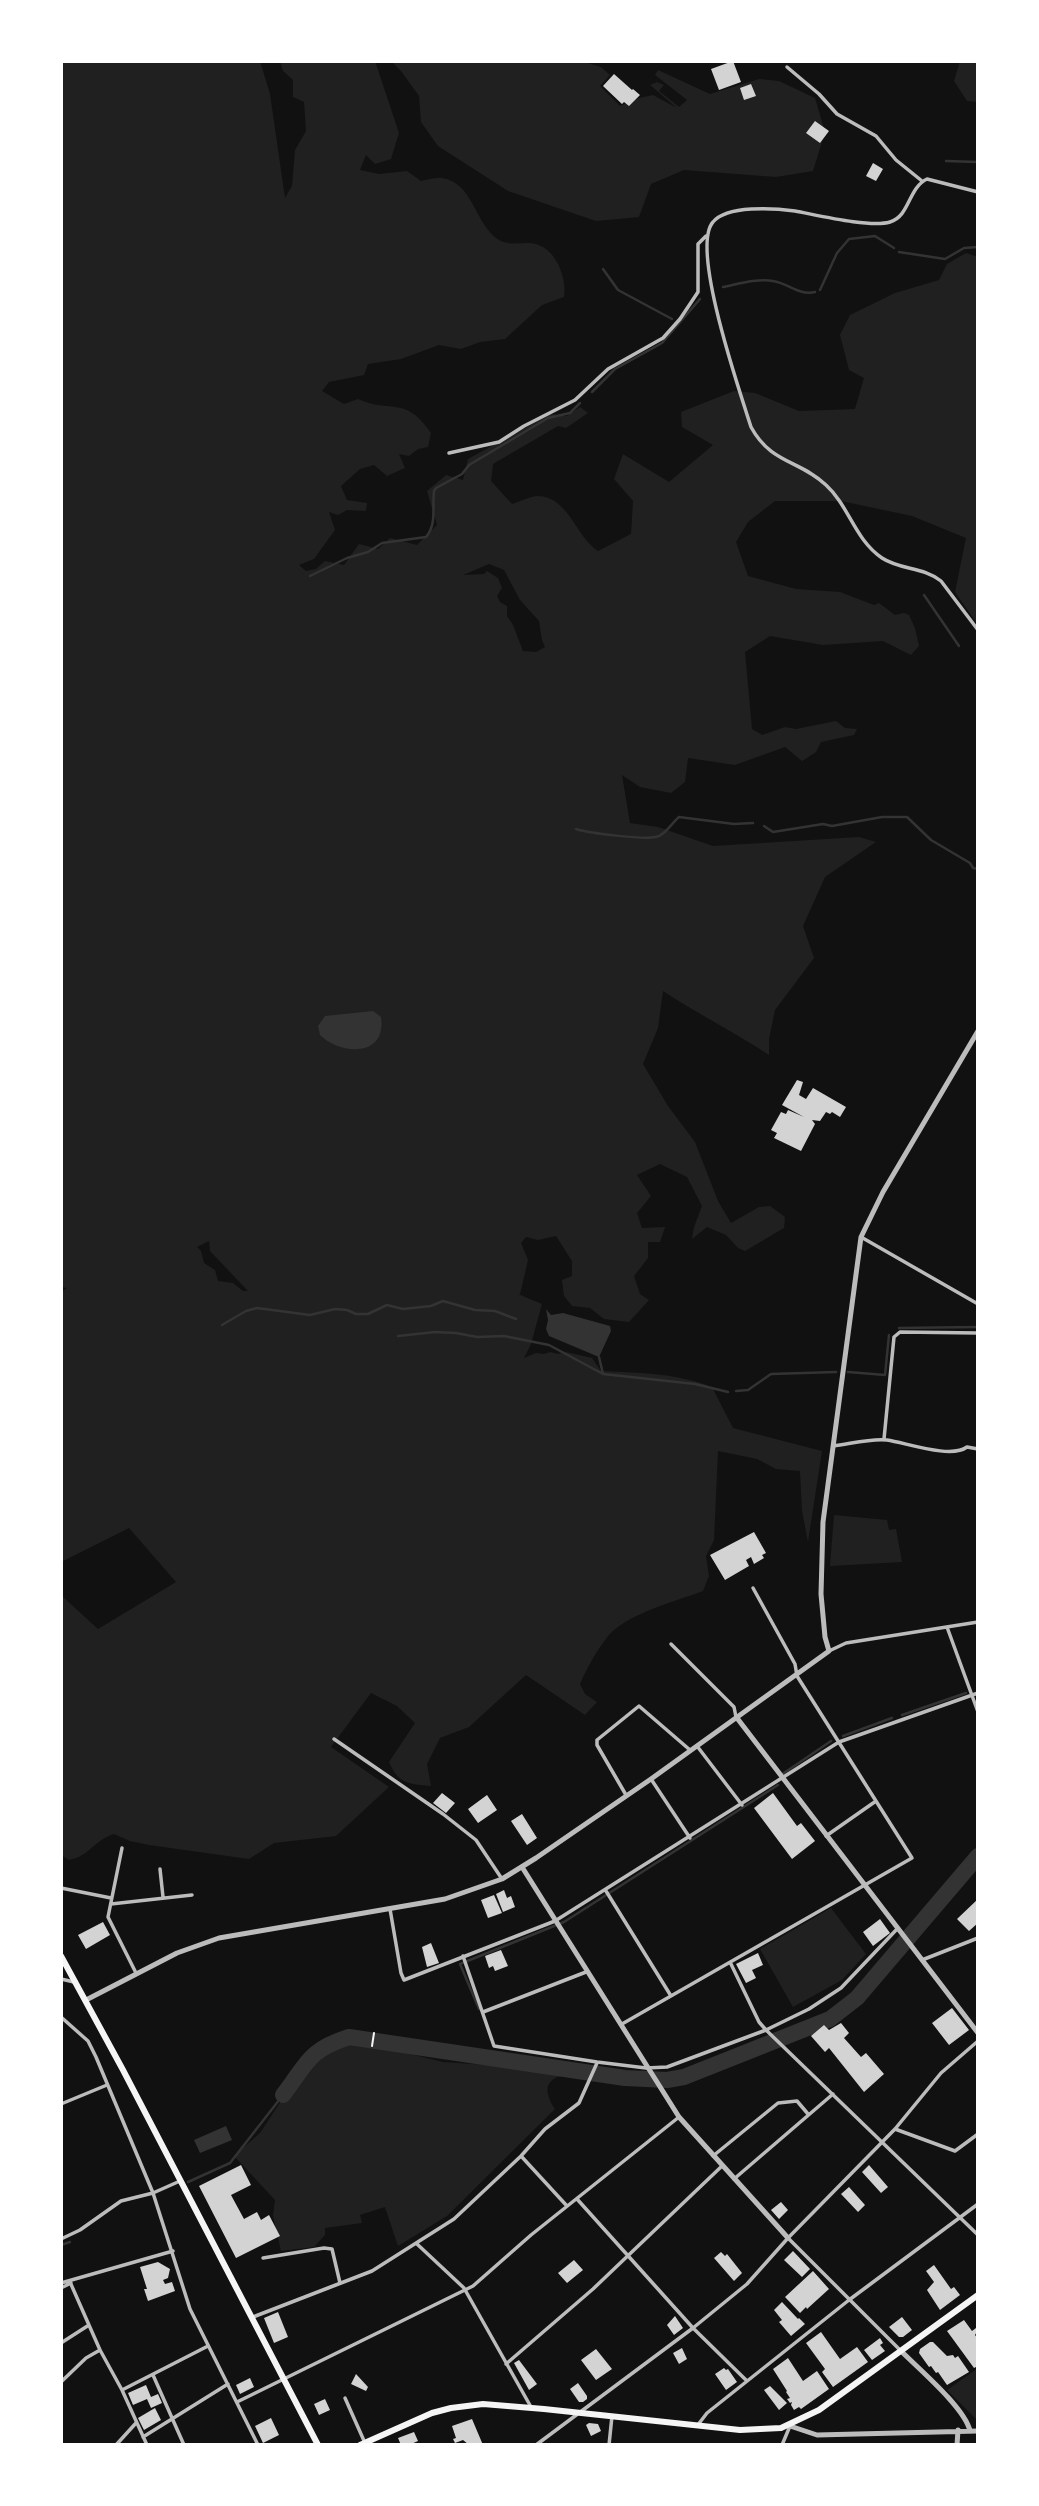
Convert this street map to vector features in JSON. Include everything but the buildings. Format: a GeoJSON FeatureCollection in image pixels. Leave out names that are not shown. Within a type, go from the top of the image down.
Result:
{"type":"FeatureCollection","features":[{"type":"Feature","properties":{"kind":"main road"},"geometry":{"type":"LineString","coordinates":[[61,1956],[317,2445]]}},
{"type":"Feature","properties":{"kind":"main road"},"geometry":{"type":"LineString","coordinates":[[363,2444],[432,2413],[483,2404],[761,2431],[790,2426],[819,2410],[978,2295]]}},
{"type":"Feature","properties":{"kind":"street"},"geometry":{"type":"LineString","coordinates":[[787,68],[819,94],[837,114],[876,136],[896,160],[922,181]]}},
{"type":"Feature","properties":{"kind":"street"},"geometry":{"type":"LineString","coordinates":[[978,192],[932,179],[922,181],[914,190],[904,211],[891,222],[872,223],[782,209],[751,209],[719,216],[710,224],[706,236],[715,305],[751,427],[757,439],[768,451],[827,485],[843,505],[860,537],[881,557],[891,563],[935,576],[941,581],[978,630]]}},
{"type":"Feature","properties":{"kind":"street"},"geometry":{"type":"LineString","coordinates":[[449,453],[499,442],[575,400],[608,369],[663,338],[698,292],[698,244],[706,236]]}},
{"type":"Feature","properties":{"kind":"street"},"geometry":{"type":"LineString","coordinates":[[829,1651],[825,1637],[821,1573],[823,1522],[861,1237],[883,1192],[978,1031]]}},
{"type":"Feature","properties":{"kind":"street"},"geometry":{"type":"LineString","coordinates":[[861,1237],[978,1304]]}},
{"type":"Feature","properties":{"kind":"street"},"geometry":{"type":"LineString","coordinates":[[884,1440],[894,1337],[900,1332],[978,1333]]}},
{"type":"Feature","properties":{"kind":"street"},"geometry":{"type":"LineString","coordinates":[[833,1446],[884,1440],[930,1449],[963,1451],[967,1447],[978,1450]]}},
{"type":"Feature","properties":{"kind":"street"},"geometry":{"type":"LineString","coordinates":[[620,2025],[912,1858],[797,1676],[795,1664],[752,1588]]}},
{"type":"Feature","properties":{"kind":"street"},"geometry":{"type":"LineString","coordinates":[[86,2000],[177,1953],[219,1938],[445,1899],[502,1879],[651,1779],[829,1651],[846,1643],[978,1622]]}},
{"type":"Feature","properties":{"kind":"street"},"geometry":{"type":"LineString","coordinates":[[947,1627],[975,1694],[978,1712]]}},
{"type":"Feature","properties":{"kind":"street"},"geometry":{"type":"LineString","coordinates":[[671,1644],[734,1707],[737,1718],[978,2033]]}},
{"type":"Feature","properties":{"kind":"street"},"geometry":{"type":"LineString","coordinates":[[390,1909],[404,1980],[555,1922],[839,1742],[975,1694]]}},
{"type":"Feature","properties":{"kind":"street"},"geometry":{"type":"LineString","coordinates":[[626,1796],[597,1745],[597,1740],[639,1706],[690,1750]]}},
{"type":"Feature","properties":{"kind":"street"},"geometry":{"type":"LineString","coordinates":[[334,1739],[476,1840],[502,1879]]}},
{"type":"Feature","properties":{"kind":"street"},"geometry":{"type":"LineString","coordinates":[[696,1746],[742,1805]]}},
{"type":"Feature","properties":{"kind":"street"},"geometry":{"type":"LineString","coordinates":[[651,1779],[690,1838]]}},
{"type":"Feature","properties":{"kind":"street"},"geometry":{"type":"LineString","coordinates":[[826,1836],[876,1801]]}},
{"type":"Feature","properties":{"kind":"street"},"geometry":{"type":"LineString","coordinates":[[122,1848],[107,1917],[136,1973]]}},
{"type":"Feature","properties":{"kind":"street"},"geometry":{"type":"LineString","coordinates":[[522,1867],[679,2117],[788,2238],[958,2408],[968,2422],[970,2431]]}},
{"type":"Feature","properties":{"kind":"street"},"geometry":{"type":"LineString","coordinates":[[160,1868],[163,1897]]}},
{"type":"Feature","properties":{"kind":"street"},"geometry":{"type":"LineString","coordinates":[[61,1888],[111,1898]]}},
{"type":"Feature","properties":{"kind":"street"},"geometry":{"type":"LineString","coordinates":[[605,1890],[671,1996]]}},
{"type":"Feature","properties":{"kind":"street"},"geometry":{"type":"LineString","coordinates":[[110,1904],[192,1895]]}},
{"type":"Feature","properties":{"kind":"street"},"geometry":{"type":"LineString","coordinates":[[463,1957],[494,2046],[648,2070],[676,2065],[768,2031],[809,2009],[841,1988],[899,1930]]}},
{"type":"Feature","properties":{"kind":"street"},"geometry":{"type":"LineString","coordinates":[[922,1960],[978,1938]]}},
{"type":"Feature","properties":{"kind":"street"},"geometry":{"type":"LineString","coordinates":[[730,1962],[759,2022],[978,2235]]}},
{"type":"Feature","properties":{"kind":"street"},"geometry":{"type":"LineString","coordinates":[[482,2012],[586,1972]]}},
{"type":"Feature","properties":{"kind":"street"},"geometry":{"type":"LineString","coordinates":[[61,1979],[76,1983]]}},
{"type":"Feature","properties":{"kind":"street"},"geometry":{"type":"LineString","coordinates":[[61,2017],[88,2041],[153,2193],[190,2309],[258,2445]]}},
{"type":"Feature","properties":{"kind":"street"},"geometry":{"type":"LineString","coordinates":[[536,2445],[694,2328],[747,2284],[788,2238],[895,2129],[941,2073],[978,2040]]}},
{"type":"Feature","properties":{"kind":"street"},"geometry":{"type":"LineString","coordinates":[[251,2318],[372,2271],[393,2255],[417,2244],[454,2219],[557,2118],[579,2103],[596,2064]]}},
{"type":"Feature","properties":{"kind":"street"},"geometry":{"type":"LineString","coordinates":[[61,2104],[107,2085]]}},
{"type":"Feature","properties":{"kind":"street"},"geometry":{"type":"LineString","coordinates":[[734,2179],[834,2094]]}},
{"type":"Feature","properties":{"kind":"street"},"geometry":{"type":"LineString","coordinates":[[713,2156],[778,2103],[797,2101],[808,2114]]}},
{"type":"Feature","properties":{"kind":"street"},"geometry":{"type":"LineString","coordinates":[[237,2402],[472,2286],[679,2117]]}},
{"type":"Feature","properties":{"kind":"street"},"geometry":{"type":"LineString","coordinates":[[895,2129],[955,2151],[978,2134]]}},
{"type":"Feature","properties":{"kind":"street"},"geometry":{"type":"LineString","coordinates":[[521,2156],[568,2206]]}},
{"type":"Feature","properties":{"kind":"street"},"geometry":{"type":"LineString","coordinates":[[506,2364],[570,2310],[722,2166]]}},
{"type":"Feature","properties":{"kind":"street"},"geometry":{"type":"LineString","coordinates":[[61,2239],[80,2230],[121,2201],[153,2193],[180,2181]]}},
{"type":"Feature","properties":{"kind":"street"},"geometry":{"type":"LineString","coordinates":[[577,2199],[694,2328],[747,2381]]}},
{"type":"Feature","properties":{"kind":"street"},"geometry":{"type":"LineString","coordinates":[[697,2426],[708,2413],[849,2300],[978,2204]]}},
{"type":"Feature","properties":{"kind":"street"},"geometry":{"type":"LineString","coordinates":[[417,2244],[464,2288],[531,2407]]}},
{"type":"Feature","properties":{"kind":"street"},"geometry":{"type":"LineString","coordinates":[[262,2258],[332,2249],[340,2283]]}},
{"type":"Feature","properties":{"kind":"street"},"geometry":{"type":"LineString","coordinates":[[61,2285],[173,2250]]}},
{"type":"Feature","properties":{"kind":"street"},"geometry":{"type":"LineString","coordinates":[[70,2282],[147,2445]]}},
{"type":"Feature","properties":{"kind":"street"},"geometry":{"type":"LineString","coordinates":[[61,2343],[90,2325]]}},
{"type":"Feature","properties":{"kind":"street"},"geometry":{"type":"LineString","coordinates":[[122,2390],[208,2346]]}},
{"type":"Feature","properties":{"kind":"street"},"geometry":{"type":"LineString","coordinates":[[61,2382],[86,2358],[100,2350]]}},
{"type":"Feature","properties":{"kind":"street"},"geometry":{"type":"LineString","coordinates":[[153,2375],[184,2445]]}},
{"type":"Feature","properties":{"kind":"street"},"geometry":{"type":"LineString","coordinates":[[143,2437],[228,2384]]}},
{"type":"Feature","properties":{"kind":"street"},"geometry":{"type":"LineString","coordinates":[[345,2398],[363,2444]]}},
{"type":"Feature","properties":{"kind":"street"},"geometry":{"type":"LineString","coordinates":[[609,2445],[612,2416]]}},
{"type":"Feature","properties":{"kind":"street"},"geometry":{"type":"LineString","coordinates":[[116,2445],[136,2423]]}},
{"type":"Feature","properties":{"kind":"street"},"geometry":{"type":"LineString","coordinates":[[782,2445],[790,2426],[817,2435],[978,2431]]}},
{"type":"Feature","properties":{"kind":"street"},"geometry":{"type":"LineString","coordinates":[[957,2445],[958,2430]]}},
{"type":"Feature","properties":{"kind":"path"},"geometry":{"type":"LineString","coordinates":[[372,2046],[373,2033]]}},
{"type":"Feature","properties":{"kind":"shaded area"},"geometry":{"type":"Polygon","coordinates":[[[61,61],[260,61],[270,94],[285,198],[292,186],[295,150],[306,131],[304,102],[293,97],[293,80],[283,71],[280,61],[375,61],[399,133],[391,159],[375,164],[366,155],[360,170],[379,174],[407,171],[421,181],[440,178],[453,181],[468,196],[484,224],[499,240],[543,247],[550,252],[559,266],[564,282],[564,297],[542,305],[505,339],[480,342],[461,349],[439,345],[401,359],[368,364],[364,375],[329,382],[322,391],[344,404],[358,399],[405,409],[422,421],[431,433],[428,447],[418,449],[409,456],[399,454],[405,468],[387,476],[374,465],[360,469],[341,486],[347,500],[367,503],[366,511],[347,510],[338,515],[329,512],[335,530],[314,559],[299,565],[306,571],[316,569],[325,561],[344,565],[359,544],[378,549],[390,538],[417,545],[437,525],[427,491],[446,475],[463,480],[468,459],[550,414],[567,416],[580,407],[588,413],[566,428],[558,426],[493,464],[491,481],[512,504],[538,496],[557,503],[598,551],[631,534],[633,501],[614,479],[623,454],[669,482],[713,445],[682,427],[681,412],[734,391],[755,393],[799,411],[855,409],[864,378],[849,370],[840,335],[850,315],[895,293],[939,280],[947,264],[966,253],[978,257],[978,625],[955,592],[966,538],[912,516],[841,501],[775,501],[748,522],[736,542],[748,576],[796,589],[840,592],[874,605],[879,603],[895,615],[909,615],[919,646],[911,655],[883,641],[823,645],[770,636],[745,652],[752,729],[762,735],[785,727],[796,729],[836,721],[845,728],[857,729],[854,735],[821,742],[816,752],[802,761],[785,747],[735,765],[688,758],[685,782],[671,793],[640,787],[622,775],[630,823],[658,827],[713,846],[859,837],[876,842],[825,877],[803,926],[814,958],[775,1010],[769,1039],[769,1055],[663,991],[658,1028],[643,1064],[668,1106],[695,1142],[718,1201],[731,1223],[759,1207],[770,1206],[785,1217],[784,1228],[745,1251],[738,1248],[726,1235],[707,1227],[692,1239],[702,1206],[687,1177],[660,1164],[637,1175],[651,1196],[637,1213],[642,1228],[665,1227],[660,1242],[648,1242],[648,1258],[634,1276],[640,1294],[649,1300],[629,1322],[604,1319],[590,1308],[572,1306],[564,1296],[562,1280],[572,1276],[572,1261],[556,1236],[538,1240],[526,1237],[521,1243],[528,1260],[518,1294],[542,1304],[531,1344],[524,1358],[536,1353],[566,1352],[592,1358],[601,1371],[658,1374],[698,1382],[712,1387],[733,1428],[822,1451],[808,1542],[802,1511],[800,1471],[776,1469],[757,1459],[718,1451],[714,1540],[706,1556],[709,1576],[703,1591],[639,1615],[616,1628],[608,1636],[580,1684],[585,1694],[597,1702],[585,1715],[526,1675],[469,1727],[440,1738],[427,1764],[431,1786],[405,1782],[392,1769],[389,1762],[415,1723],[397,1706],[371,1693],[331,1747],[389,1787],[336,1836],[274,1843],[249,1859],[149,1845],[114,1834],[101,1840],[82,1855],[69,1860],[61,1855],[61,1595],[98,1629],[176,1582],[129,1528],[61,1562],[61,1292],[67,1288],[61,1287],[61,61]],[[489,564],[463,575],[484,574],[487,571],[498,578],[502,588],[497,596],[500,602],[507,606],[507,616],[523,651],[536,652],[545,647],[539,621],[520,600],[504,570],[489,564]],[[209,1241],[197,1247],[204,1263],[215,1270],[218,1281],[233,1283],[243,1291],[248,1291],[210,1251],[209,1241]]]}},
{"type":"Feature","properties":{"kind":"shaded area"},"geometry":{"type":"Polygon","coordinates":[[[391,61],[581,61],[601,67],[610,75],[600,86],[620,106],[653,95],[677,108],[650,85],[657,82],[664,85],[659,91],[679,107],[687,100],[655,75],[658,70],[710,94],[759,79],[779,81],[815,98],[825,132],[813,171],[776,177],[684,170],[651,184],[639,217],[596,221],[508,191],[438,146],[421,122],[419,96],[391,61]]]}},
{"type":"Feature","properties":{"kind":"shaded area"},"geometry":{"type":"Polygon","coordinates":[[[960,61],[978,61],[978,102],[967,101],[954,81],[960,61]]]}},
{"type":"Feature","properties":{"kind":"shaded area"},"geometry":{"type":"Polygon","coordinates":[[[373,1011],[381,1017],[381,1030],[377,1040],[370,1046],[350,1049],[329,1042],[320,1035],[318,1026],[325,1016],[373,1011]]]}},
{"type":"Feature","properties":{"kind":"shaded area"},"geometry":{"type":"Polygon","coordinates":[[[546,1309],[551,1315],[563,1313],[610,1326],[611,1331],[599,1357],[549,1336],[546,1329],[546,1309]]]}},
{"type":"Feature","properties":{"kind":"shaded area"},"geometry":{"type":"Polygon","coordinates":[[[834,1515],[887,1520],[889,1530],[896,1529],[902,1562],[830,1566],[834,1515]]]}},
{"type":"Feature","properties":{"kind":"shaded area"},"geometry":{"type":"Polygon","coordinates":[[[831,1908],[866,1954],[842,1980],[793,2007],[760,1949],[831,1908]]]}},
{"type":"Feature","properties":{"kind":"shaded area"},"geometry":{"type":"Polygon","coordinates":[[[349,2039],[443,2062],[561,2070],[561,2076],[548,2085],[549,2099],[555,2109],[447,2216],[398,2246],[385,2207],[360,2215],[362,2223],[325,2228],[325,2235],[314,2247],[281,2251],[273,2216],[275,2200],[234,2156],[260,2133],[313,2052],[329,2043],[349,2039]]]}},
{"type":"Feature","properties":{"kind":"shaded area"},"geometry":{"type":"Polygon","coordinates":[[[226,2126],[232,2140],[200,2153],[194,2140],[226,2126]]]}},
{"type":"Feature","properties":{"kind":"shaded area"},"geometry":{"type":"Polygon","coordinates":[[[978,2368],[978,2421],[947,2390],[978,2368]]]}},
{"type":"Feature","properties":{"kind":"waterway"},"geometry":{"type":"LineString","coordinates":[[946,161],[978,162]]}},
{"type":"Feature","properties":{"kind":"waterway"},"geometry":{"type":"LineString","coordinates":[[820,290],[837,253],[849,239],[875,236],[894,248]]}},
{"type":"Feature","properties":{"kind":"waterway"},"geometry":{"type":"LineString","coordinates":[[899,252],[945,259],[964,248],[978,247]]}},
{"type":"Feature","properties":{"kind":"waterway"},"geometry":{"type":"LineString","coordinates":[[603,269],[618,290],[672,319]]}},
{"type":"Feature","properties":{"kind":"waterway"},"geometry":{"type":"LineString","coordinates":[[723,287],[767,280],[799,291],[815,292]]}},
{"type":"Feature","properties":{"kind":"waterway"},"geometry":{"type":"LineString","coordinates":[[592,392],[615,369],[662,343],[700,299]]}},
{"type":"Feature","properties":{"kind":"waterway"},"geometry":{"type":"LineString","coordinates":[[310,576],[347,558],[368,552],[382,543],[426,537],[433,521],[436,488],[548,418],[570,413],[580,403]]}},
{"type":"Feature","properties":{"kind":"waterway"},"geometry":{"type":"LineString","coordinates":[[924,595],[959,646]]}},
{"type":"Feature","properties":{"kind":"waterway"},"geometry":{"type":"LineString","coordinates":[[576,829],[643,838],[659,836],[679,817],[734,824],[753,823]]}},
{"type":"Feature","properties":{"kind":"waterway"},"geometry":{"type":"LineString","coordinates":[[764,826],[773,832],[882,817],[907,817],[931,840],[978,869]]}},
{"type":"Feature","properties":{"kind":"waterway"},"geometry":{"type":"LineString","coordinates":[[222,1325],[246,1311],[257,1308],[310,1315],[335,1309],[368,1314],[387,1305],[403,1309],[431,1306],[443,1301],[475,1310],[495,1311],[516,1319]]}},
{"type":"Feature","properties":{"kind":"waterway"},"geometry":{"type":"LineString","coordinates":[[899,1328],[978,1327]]}},
{"type":"Feature","properties":{"kind":"waterway"},"geometry":{"type":"LineString","coordinates":[[398,1336],[435,1332],[477,1337],[504,1336],[549,1345],[603,1374],[695,1384],[728,1392]]}},
{"type":"Feature","properties":{"kind":"waterway"},"geometry":{"type":"LineString","coordinates":[[848,1372],[885,1375],[889,1335]]}},
{"type":"Feature","properties":{"kind":"waterway"},"geometry":{"type":"LineString","coordinates":[[599,1357],[603,1374]]}},
{"type":"Feature","properties":{"kind":"waterway"},"geometry":{"type":"LineString","coordinates":[[736,1391],[748,1390],[771,1374],[836,1372]]}},
{"type":"Feature","properties":{"kind":"waterway"},"geometry":{"type":"LineString","coordinates":[[902,1715],[966,1693]]}},
{"type":"Feature","properties":{"kind":"waterway"},"geometry":{"type":"LineString","coordinates":[[843,1736],[892,1718]]}},
{"type":"Feature","properties":{"kind":"waterway"},"geometry":{"type":"LineString","coordinates":[[781,1775],[831,1741]]}},
{"type":"Feature","properties":{"kind":"waterway"},"geometry":{"type":"LineString","coordinates":[[479,2009],[460,1964],[564,1922],[778,1785]]}},
{"type":"Feature","properties":{"kind":"waterway"},"geometry":{"type":"LineString","coordinates":[[283,2095],[316,2053],[349,2037],[625,2078],[667,2080],[684,2077],[830,2019],[857,1998],[978,1856]]}},
{"type":"Feature","properties":{"kind":"waterway"},"geometry":{"type":"LineString","coordinates":[[188,2182],[230,2163],[283,2095]]}},
{"type":"Feature","properties":{"kind":"waterway"},"geometry":{"type":"LineString","coordinates":[[61,2245],[70,2242]]}}]}
